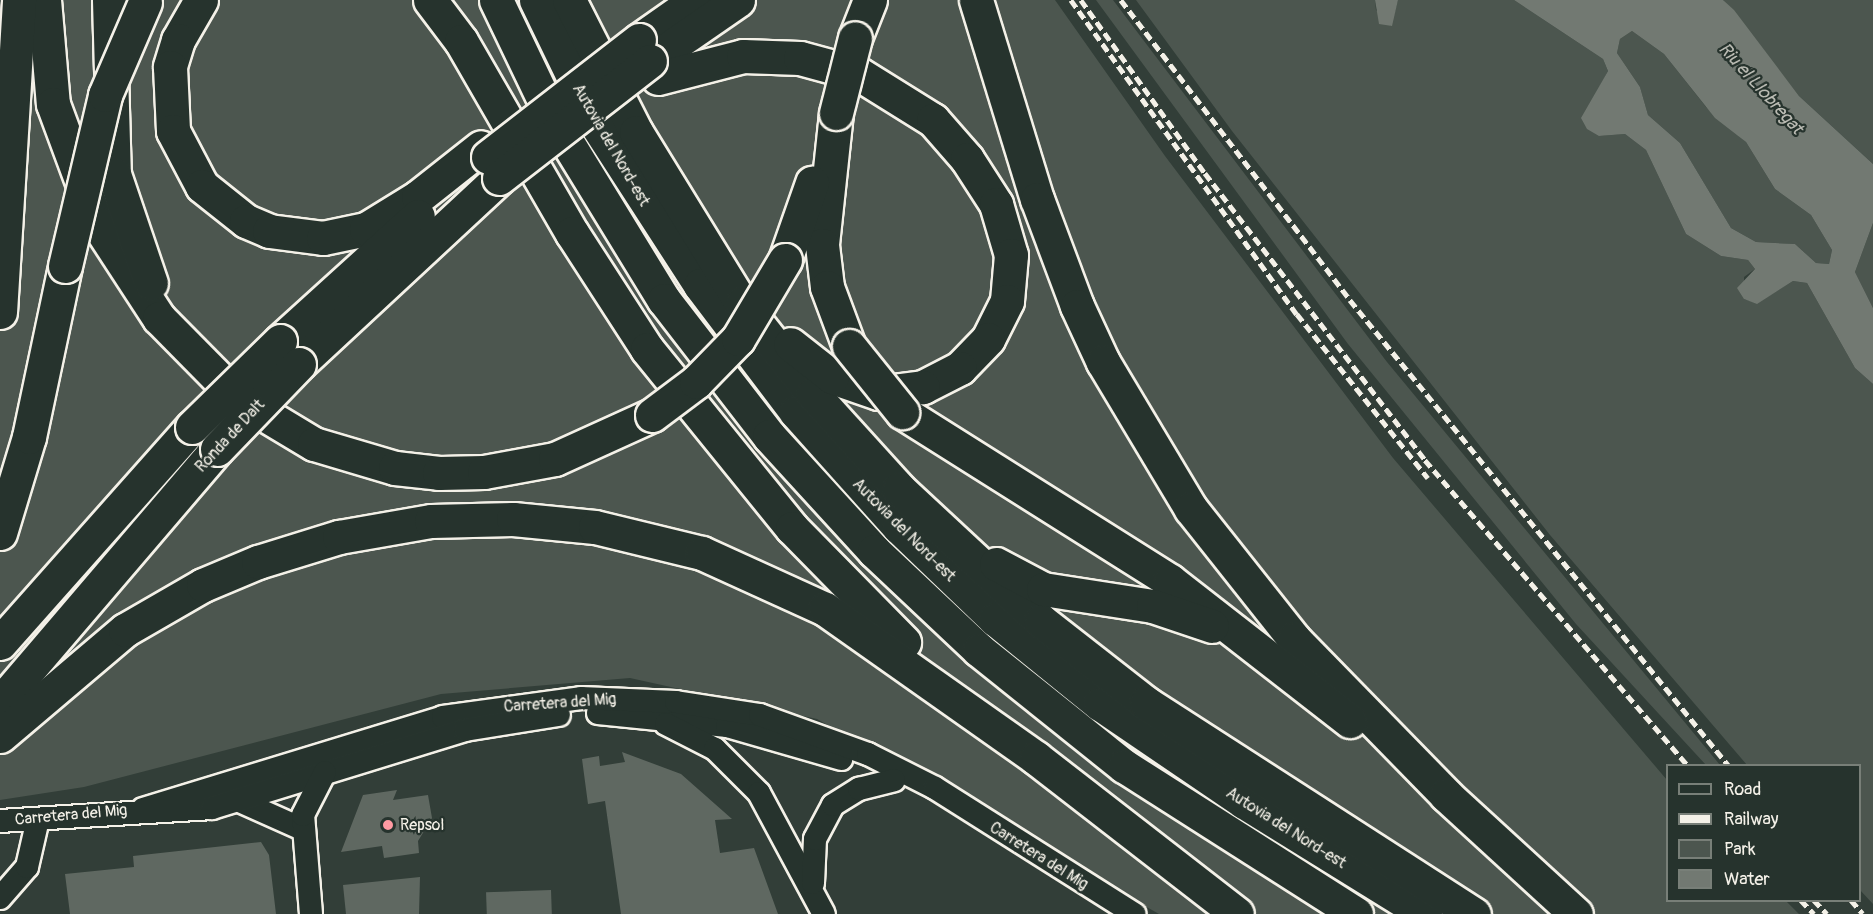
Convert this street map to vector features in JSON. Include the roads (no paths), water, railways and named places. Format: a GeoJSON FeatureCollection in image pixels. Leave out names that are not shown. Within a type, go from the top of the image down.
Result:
{"type":"FeatureCollection","features":[{"type":"Feature","properties":{"kind":"highway"},"geometry":{"type":"LineString","coordinates":[[0,312],[19,0]]}},
{"type":"Feature","properties":{"kind":"highway"},"geometry":{"type":"LineString","coordinates":[[45,0],[53,104],[72,167],[126,273],[197,361],[239,399],[314,444],[395,468],[450,473],[521,468],[585,449],[652,416],[696,382],[738,339],[785,260],[834,112],[855,38],[870,0]]}},
{"type":"Feature","properties":{"kind":"highway"},"geometry":{"type":"LineString","coordinates":[[109,0],[114,174],[140,260],[164,311],[197,361]]}},
{"type":"Feature","properties":{"kind":"highway"},"geometry":{"type":"LineString","coordinates":[[201,0],[178,40],[170,67],[173,130],[202,186],[246,221],[304,237],[366,229],[418,197],[501,171]]}},
{"type":"Feature","properties":{"kind":"highway"},"geometry":{"type":"LineString","coordinates":[[430,0],[461,41],[501,171],[648,349],[764,495],[891,631],[1036,758]]}},
{"type":"Feature","properties":{"kind":"highway"},"geometry":{"type":"LineString","coordinates":[[454,0],[501,171]]}},
{"type":"Feature","properties":{"kind":"highway","name":"Autovia del Nord-est"},"geometry":{"type":"LineString","coordinates":[[496,0],[571,148],[621,234],[723,380],[874,551],[979,650],[1124,766],[1337,906],[1356,914]]}},
{"type":"Feature","properties":{"kind":"highway","name":"Autovia del Nord-est"},"geometry":{"type":"LineString","coordinates":[[536,0],[596,124],[751,356],[843,468],[944,572],[1042,659],[1158,746],[1425,914]]}},
{"type":"Feature","properties":{"kind":"highway"},"geometry":{"type":"LineString","coordinates":[[569,0],[636,132],[742,304],[813,394],[899,489],[1041,621],[1146,703],[1474,914]]}},
{"type":"Feature","properties":{"kind":"highway"},"geometry":{"type":"LineString","coordinates":[[0,643],[192,427],[290,353],[647,48],[696,0]]}},
{"type":"Feature","properties":{"kind":"highway"},"geometry":{"type":"LineString","coordinates":[[647,48],[738,0]]}},
{"type":"Feature","properties":{"kind":"highway"},"geometry":{"type":"LineString","coordinates":[[976,0],[1056,254],[1103,362],[1137,424],[1191,509],[1259,598],[1446,795],[1576,914]]}},
{"type":"Feature","properties":{"kind":"highway"},"geometry":{"type":"LineString","coordinates":[[0,533],[29,437],[65,266],[105,95],[146,1]]}},
{"type":"Feature","properties":{"kind":"highway"},"geometry":{"type":"LineString","coordinates":[[647,48],[709,61],[772,56],[834,66],[885,86],[933,120],[983,182],[1005,230],[1011,280],[988,339],[960,368],[923,387],[878,393],[816,367],[711,255]]}},
{"type":"Feature","properties":{"kind":"highway"},"geometry":{"type":"LineString","coordinates":[[834,112],[822,245],[827,287],[849,346],[902,412],[1170,581],[1446,795]]}},
{"type":"Feature","properties":{"kind":"highway","name":"Ronda de Dalt"},"geometry":{"type":"LineString","coordinates":[[0,703],[217,449],[290,353]]}},
{"type":"Feature","properties":{"kind":"highway"},"geometry":{"type":"LineString","coordinates":[[899,489],[1018,578],[1070,596],[1195,618],[1297,680]]}},
{"type":"Feature","properties":{"kind":"highway"},"geometry":{"type":"LineString","coordinates":[[0,736],[101,647],[177,598],[231,572],[368,530],[513,519],[646,537],[780,585],[869,637],[1036,758],[1237,914]]}},
{"type":"Feature","properties":{"kind":"street","name":"Carretera del Mig"},"geometry":{"type":"LineString","coordinates":[[143,809],[158,801],[209,792],[443,717],[524,702],[631,698],[760,715],[801,727],[881,760],[969,813],[1113,907],[1134,914]]}},
{"type":"Feature","properties":{"kind":"street","name":"Carretera del Mig"},"geometry":{"type":"LineString","coordinates":[[0,821],[143,809],[193,812],[465,730],[533,717],[643,715],[760,733],[894,780],[969,813]]}},
{"type":"Feature","properties":{"kind":"street"},"geometry":{"type":"LineString","coordinates":[[643,715],[685,732],[738,767],[777,818],[813,885],[824,914]]}},
{"type":"Feature","properties":{"kind":"street"},"geometry":{"type":"LineString","coordinates":[[311,914],[302,829],[305,804],[325,772]]}},
{"type":"Feature","properties":{"kind":"street"},"geometry":{"type":"LineString","coordinates":[[813,885],[815,839],[833,805],[859,789],[894,780]]}},
{"type":"Feature","properties":{"kind":"street"},"geometry":{"type":"LineString","coordinates":[[209,792],[239,800],[302,829]]}},
{"type":"Feature","properties":{"kind":"street"},"geometry":{"type":"LineString","coordinates":[[0,898],[27,867],[38,819]]}},
{"type":"Feature","properties":{"kind":"water"},"geometry":{"type":"Polygon","coordinates":[[[1375,0],[1398,0],[1392,26],[1379,24],[1375,0]]]}},
{"type":"Feature","properties":{"kind":"water","name":"Riu el Llobregat"},"geometry":{"type":"Polygon","coordinates":[[[1514,0],[1723,0],[1734,10],[1799,96],[1873,164],[1873,223],[1855,272],[1873,308],[1873,384],[1855,368],[1807,283],[1793,281],[1757,304],[1744,299],[1737,288],[1755,269],[1748,260],[1721,256],[1686,234],[1646,150],[1625,134],[1599,136],[1587,129],[1581,118],[1608,71],[1603,59],[1514,0]],[[1632,31],[1620,39],[1617,53],[1640,87],[1648,115],[1680,143],[1731,228],[1756,242],[1795,244],[1816,263],[1829,264],[1832,250],[1811,215],[1775,189],[1746,142],[1715,118],[1664,54],[1632,31]]]}},
{"type":"Feature","properties":{"kind":"railway"},"geometry":{"type":"LineString","coordinates":[[1071,0],[1297,314],[1428,478]]}},
{"type":"Feature","properties":{"kind":"railway"},"geometry":{"type":"LineString","coordinates":[[1081,0],[1205,173],[1425,460],[1686,764]]}},
{"type":"Feature","properties":{"kind":"railway"},"geometry":{"type":"LineString","coordinates":[[1121,0],[1350,300],[1727,764]]}},
{"type":"Feature","properties":{"kind":"railway"},"geometry":{"type":"LineString","coordinates":[[1803,902],[1814,914]]}},
{"type":"Feature","properties":{"kind":"railway"},"geometry":{"type":"LineString","coordinates":[[1816,902],[1827,914]]}},
{"type":"Feature","properties":{"kind":"railway"},"geometry":{"type":"LineString","coordinates":[[1853,902],[1863,914]]}},
{"type":"Feature","properties":{"kind":"place","name":"Repsol"},"geometry":{"type":"Point","coordinates":[388,825]}}]}
